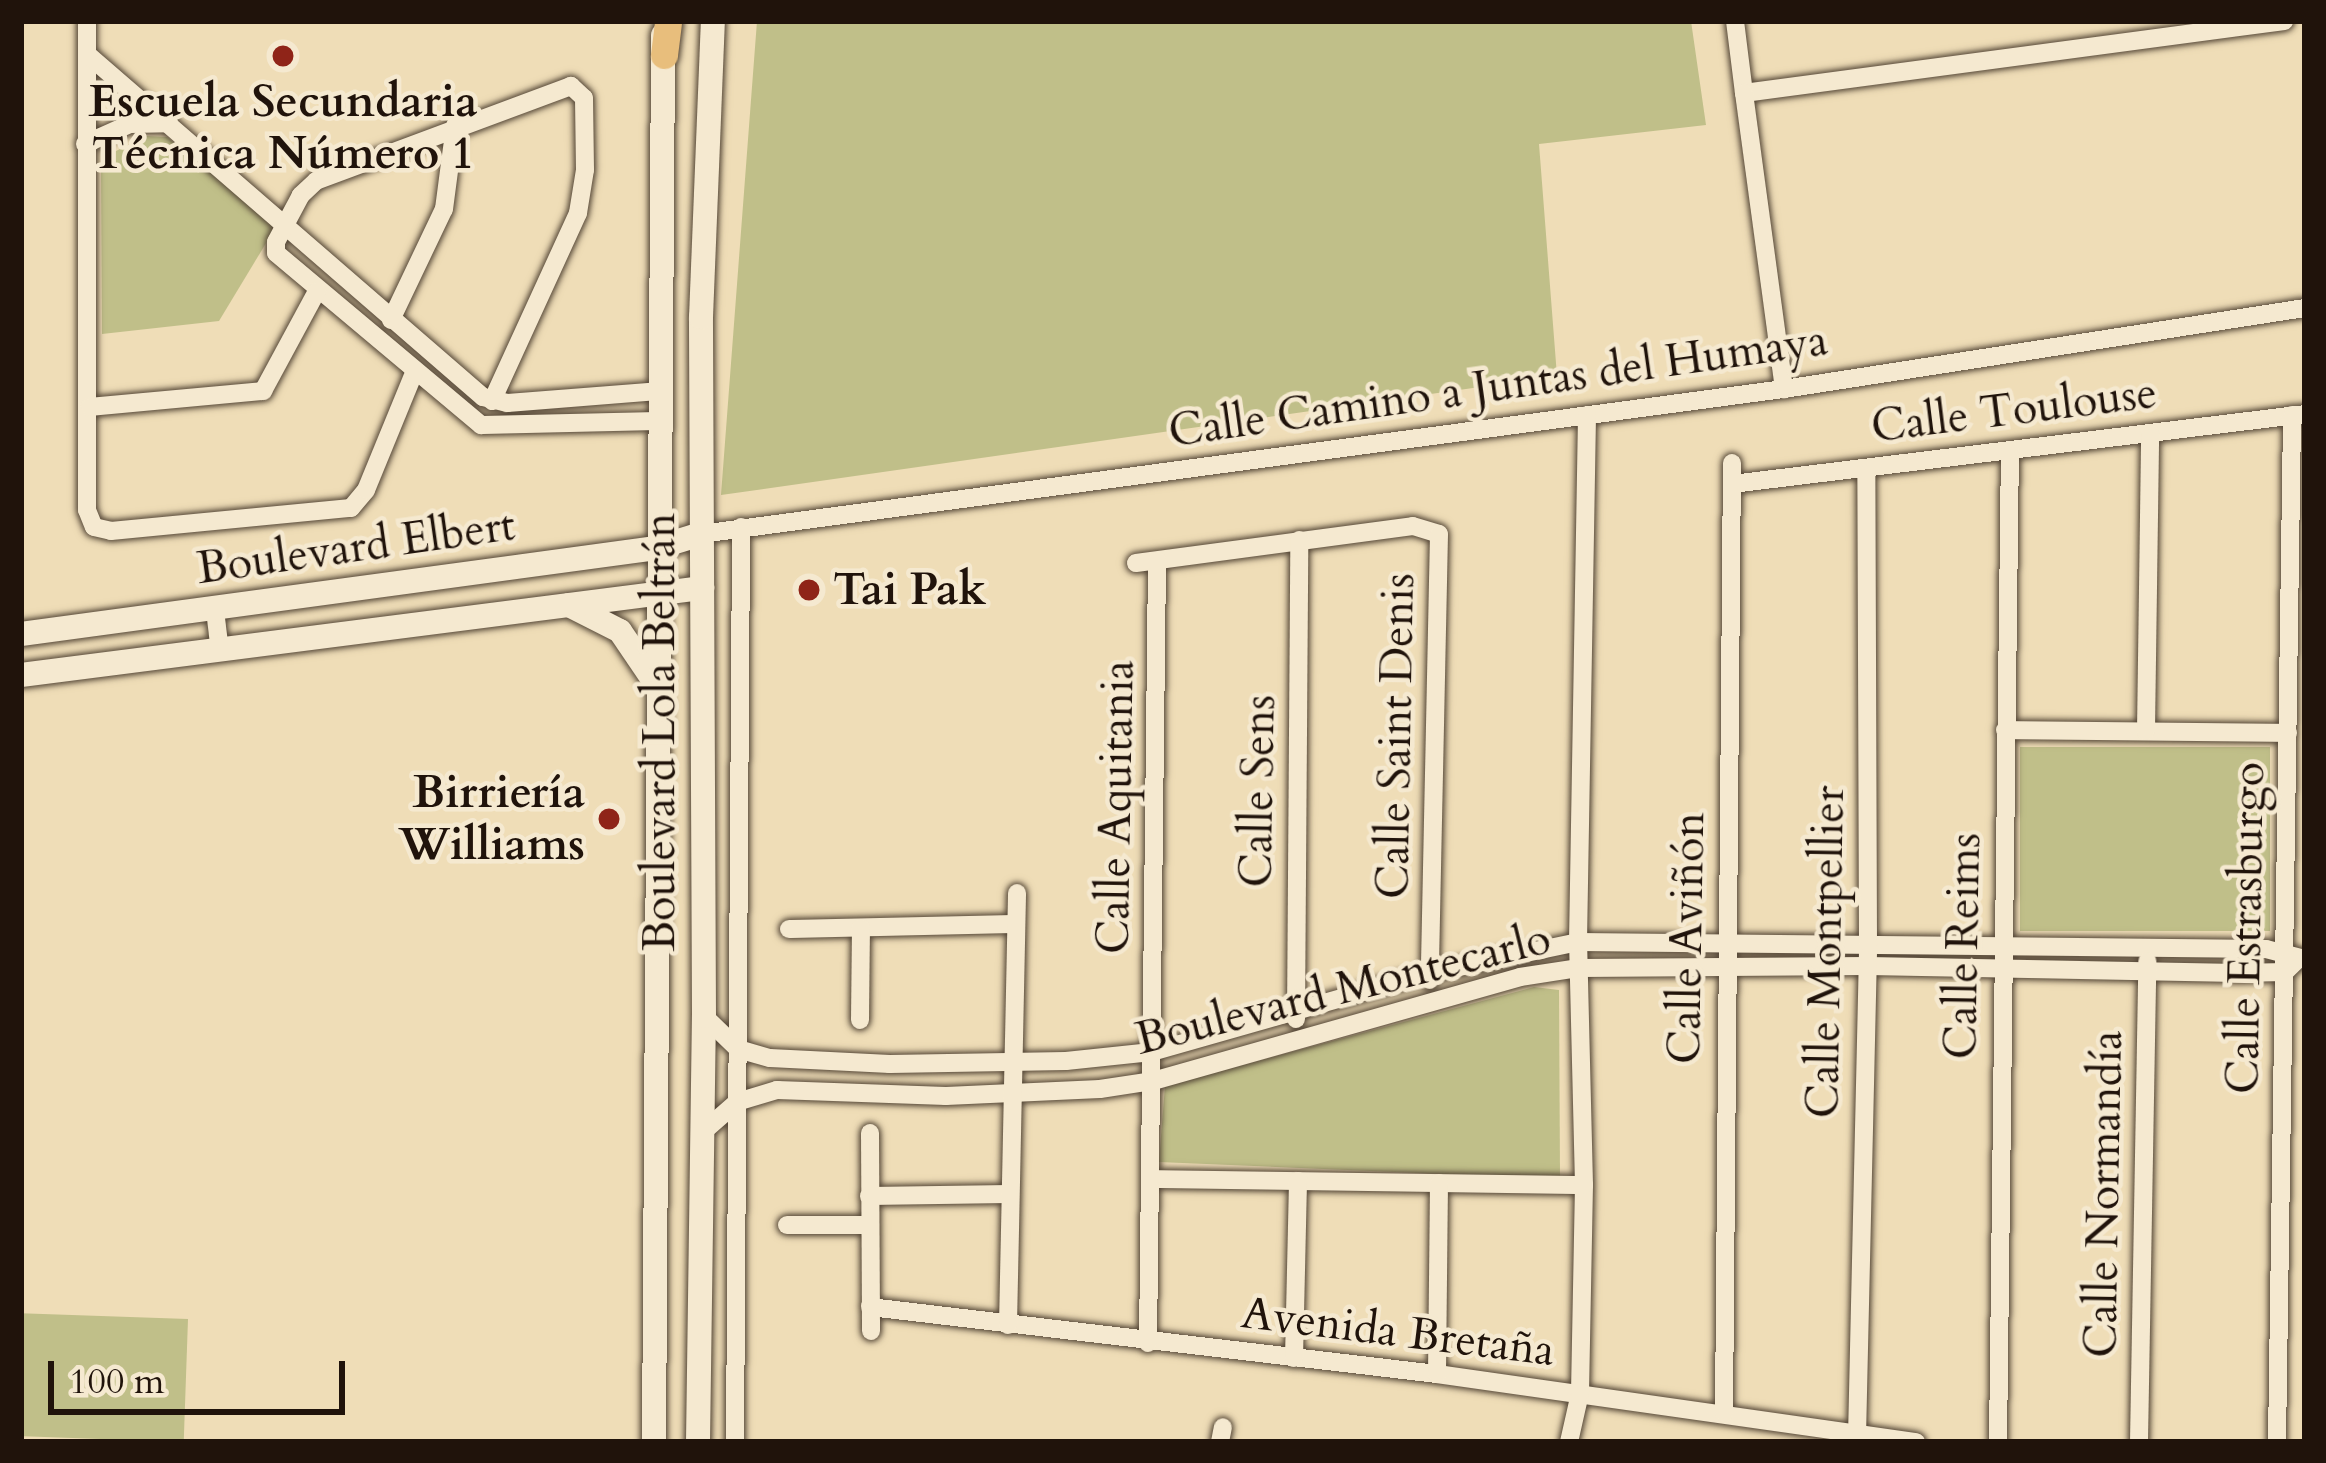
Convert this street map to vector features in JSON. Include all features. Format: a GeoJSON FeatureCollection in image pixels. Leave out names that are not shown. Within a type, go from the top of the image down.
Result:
{"type":"FeatureCollection","features":[{"type":"Feature","properties":{"kind":"main road"},"geometry":{"type":"LineString","coordinates":[[664,55],[665,21]]}},
{"type":"Feature","properties":{"kind":"main road","name":"Boulevard Lola Beltrán"},"geometry":{"type":"LineString","coordinates":[[698,1442],[704,1131],[701,317],[713,21]]}},
{"type":"Feature","properties":{"kind":"main road","name":"Boulevard Lola Beltrán"},"geometry":{"type":"LineString","coordinates":[[654,1442],[656,548],[664,55]]}},
{"type":"Feature","properties":{"kind":"main road","name":"Boulevard Elbert"},"geometry":{"type":"LineString","coordinates":[[21,634],[656,548],[700,534]]}},
{"type":"Feature","properties":{"kind":"main road","name":"Boulevard Elbert"},"geometry":{"type":"LineString","coordinates":[[21,675],[702,588]]}},
{"type":"Feature","properties":{"kind":"main road"},"geometry":{"type":"LineString","coordinates":[[567,604],[620,631],[657,686]]}},
{"type":"Feature","properties":{"kind":"street"},"geometry":{"type":"LineString","coordinates":[[87,21],[88,510],[94,527],[111,531],[351,508],[366,490],[414,374]]}},
{"type":"Feature","properties":{"kind":"street"},"geometry":{"type":"LineString","coordinates":[[1735,21],[1784,389]]}},
{"type":"Feature","properties":{"kind":"street"},"geometry":{"type":"LineString","coordinates":[[1744,93],[2284,21]]}},
{"type":"Feature","properties":{"kind":"street"},"geometry":{"type":"LineString","coordinates":[[87,54],[391,320],[492,401],[659,391]]}},
{"type":"Feature","properties":{"kind":"street"},"geometry":{"type":"LineString","coordinates":[[492,401],[578,213],[585,170],[584,98],[580,90],[561,86],[316,181],[301,195],[276,242],[279,258],[414,374],[482,425],[659,421]]}},
{"type":"Feature","properties":{"kind":"street"},"geometry":{"type":"LineString","coordinates":[[85,144],[130,124],[169,123]]}},
{"type":"Feature","properties":{"kind":"street"},"geometry":{"type":"LineString","coordinates":[[391,320],[445,209],[455,126]]}},
{"type":"Feature","properties":{"kind":"street"},"geometry":{"type":"LineString","coordinates":[[89,407],[263,391],[316,291]]}},
{"type":"Feature","properties":{"kind":"street","name":"Calle Camino a Juntas del Humaya"},"geometry":{"type":"LineString","coordinates":[[700,534],[1784,389],[2305,308]]}},
{"type":"Feature","properties":{"kind":"street","name":"Calle Toulouse"},"geometry":{"type":"LineString","coordinates":[[1732,474],[1866,468],[2298,414]]}},
{"type":"Feature","properties":{"kind":"street","name":"Calle Estrasburgo"},"geometry":{"type":"LineString","coordinates":[[2277,1442],[2296,818],[2288,733],[2298,414]]}},
{"type":"Feature","properties":{"kind":"street"},"geometry":{"type":"LineString","coordinates":[[1569,1442],[1580,1393],[1584,1185],[1578,942],[1587,415]]}},
{"type":"Feature","properties":{"kind":"street"},"geometry":{"type":"LineString","coordinates":[[2146,731],[2150,433]]}},
{"type":"Feature","properties":{"kind":"street","name":"Calle Reims"},"geometry":{"type":"LineString","coordinates":[[1998,1442],[2010,450]]}},
{"type":"Feature","properties":{"kind":"street","name":"Calle Montpellier"},"geometry":{"type":"LineString","coordinates":[[1857,1437],[1868,966],[1866,468]]}},
{"type":"Feature","properties":{"kind":"street","name":"Calle Aviñón"},"geometry":{"type":"LineString","coordinates":[[1724,1413],[1724,965],[1732,474]]}},
{"type":"Feature","properties":{"kind":"street"},"geometry":{"type":"LineString","coordinates":[[735,1442],[741,526]]}},
{"type":"Feature","properties":{"kind":"street","name":"Calle Saint Denis"},"geometry":{"type":"LineString","coordinates":[[1299,540],[1413,526],[1434,529],[1440,543],[1430,1003]]}},
{"type":"Feature","properties":{"kind":"street"},"geometry":{"type":"LineString","coordinates":[[1136,563],[1299,540]]}},
{"type":"Feature","properties":{"kind":"street","name":"Calle Sens"},"geometry":{"type":"LineString","coordinates":[[1298,1042],[1299,540]]}},
{"type":"Feature","properties":{"kind":"street","name":"Calle Aquitania"},"geometry":{"type":"LineString","coordinates":[[1148,1343],[1157,561]]}},
{"type":"Feature","properties":{"kind":"street"},"geometry":{"type":"LineString","coordinates":[[214,610],[220,652]]}},
{"type":"Feature","properties":{"kind":"street"},"geometry":{"type":"LineString","coordinates":[[2005,730],[2288,733]]}},
{"type":"Feature","properties":{"kind":"street"},"geometry":{"type":"LineString","coordinates":[[1008,1325],[1016,893]]}},
{"type":"Feature","properties":{"kind":"street"},"geometry":{"type":"LineString","coordinates":[[789,929],[1015,924]]}},
{"type":"Feature","properties":{"kind":"street"},"geometry":{"type":"LineString","coordinates":[[860,1020],[861,928]]}},
{"type":"Feature","properties":{"kind":"street","name":"Boulevard Montecarlo"},"geometry":{"type":"LineString","coordinates":[[738,1049],[819,1062],[1011,1062],[1152,1052],[1430,973],[1578,942],[2147,947],[2293,960]]}},
{"type":"Feature","properties":{"kind":"street","name":"Calle Normandía"},"geometry":{"type":"LineString","coordinates":[[2139,1442],[2147,947]]}},
{"type":"Feature","properties":{"kind":"street","name":"Boulevard Montecarlo"},"geometry":{"type":"LineString","coordinates":[[737,1102],[778,1090],[1011,1093],[1153,1081],[1520,977],[1579,968],[2147,970],[2293,960]]}},
{"type":"Feature","properties":{"kind":"street"},"geometry":{"type":"LineString","coordinates":[[704,1016],[738,1049]]}},
{"type":"Feature","properties":{"kind":"street"},"geometry":{"type":"LineString","coordinates":[[819,1062],[825,1094]]}},
{"type":"Feature","properties":{"kind":"street"},"geometry":{"type":"LineString","coordinates":[[704,1131],[737,1102]]}},
{"type":"Feature","properties":{"kind":"street"},"geometry":{"type":"LineString","coordinates":[[870,1133],[871,1331]]}},
{"type":"Feature","properties":{"kind":"street"},"geometry":{"type":"LineString","coordinates":[[1152,1179],[1584,1185]]}},
{"type":"Feature","properties":{"kind":"street"},"geometry":{"type":"LineString","coordinates":[[1294,1358],[1298,1181]]}},
{"type":"Feature","properties":{"kind":"street"},"geometry":{"type":"LineString","coordinates":[[1437,1374],[1439,1183]]}},
{"type":"Feature","properties":{"kind":"street"},"geometry":{"type":"LineString","coordinates":[[869,1196],[1009,1194]]}},
{"type":"Feature","properties":{"kind":"street"},"geometry":{"type":"LineString","coordinates":[[787,1225],[870,1225]]}},
{"type":"Feature","properties":{"kind":"street","name":"Avenida Bretaña"},"geometry":{"type":"LineString","coordinates":[[870,1307],[1437,1374],[1916,1442]]}},
{"type":"Feature","properties":{"kind":"shaded area"},"geometry":{"type":"Polygon","coordinates":[[[757,21],[1691,21],[1706,125],[1539,144],[1557,376],[721,495],[757,21]]]}},
{"type":"Feature","properties":{"kind":"shaded area"},"geometry":{"type":"Polygon","coordinates":[[[146,136],[167,137],[277,225],[219,321],[102,334],[101,167],[108,155],[146,136]]]}},
{"type":"Feature","properties":{"kind":"shaded area"},"geometry":{"type":"Polygon","coordinates":[[[2020,747],[2270,747],[2270,931],[2020,931],[2020,747]]]}},
{"type":"Feature","properties":{"kind":"shaded area"},"geometry":{"type":"Polygon","coordinates":[[[1534,987],[1559,990],[1560,1179],[1159,1162],[1165,1086],[1534,987]]]}},
{"type":"Feature","properties":{"kind":"shaded area"},"geometry":{"type":"Polygon","coordinates":[[[21,1313],[188,1319],[184,1442],[21,1436],[21,1313]]]}},
{"type":"Feature","properties":{"kind":"place","name":"Escuela Secundaria Técnica Número 1"},"geometry":{"type":"Point","coordinates":[283,56]}},
{"type":"Feature","properties":{"kind":"place","name":"Tai Pak"},"geometry":{"type":"Point","coordinates":[809,590]}},
{"type":"Feature","properties":{"kind":"place","name":"Birriería Williams"},"geometry":{"type":"Point","coordinates":[609,819]}}]}
